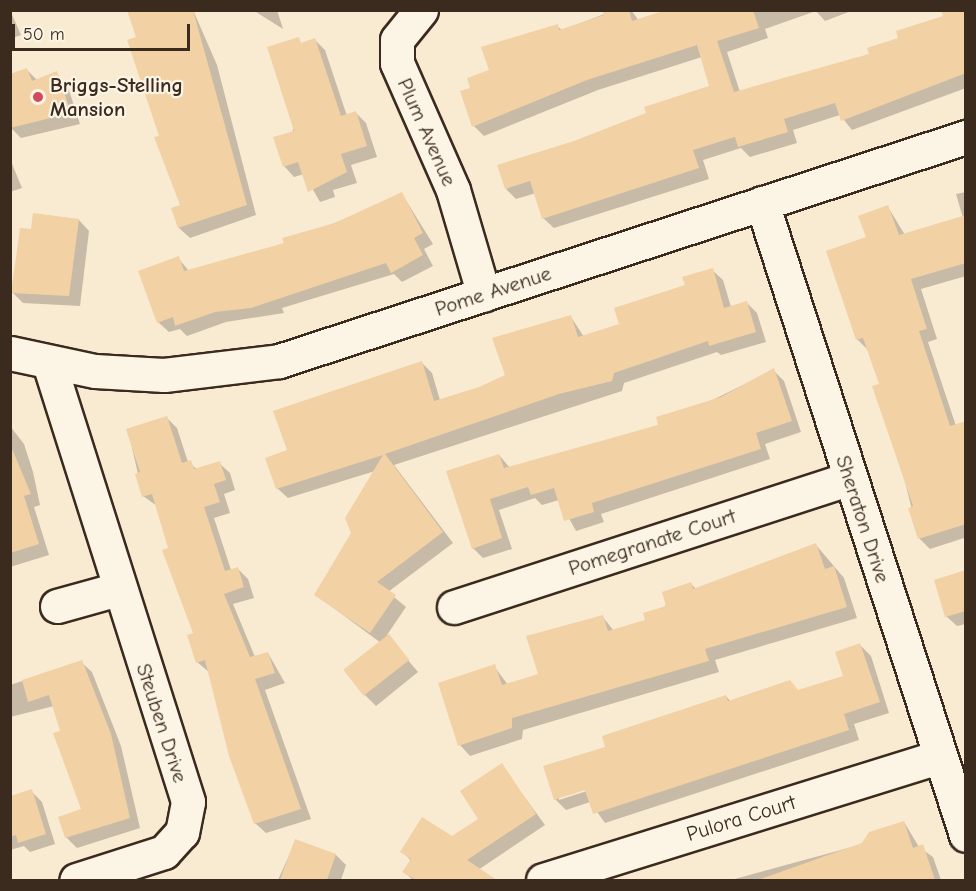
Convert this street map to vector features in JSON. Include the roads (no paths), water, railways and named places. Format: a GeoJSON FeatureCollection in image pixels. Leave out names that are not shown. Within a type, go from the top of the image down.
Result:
{"type":"FeatureCollection","features":[{"type":"Feature","properties":{"kind":"street","name":"Plum Avenue"},"geometry":{"type":"LineString","coordinates":[[421,10],[397,39],[397,63],[453,190],[484,295]]}},
{"type":"Feature","properties":{"kind":"street","name":"Pome Avenue"},"geometry":{"type":"LineString","coordinates":[[10,353],[49,363],[164,375],[217,371],[279,360],[966,137]]}},
{"type":"Feature","properties":{"kind":"street","name":"Sheraton Drive"},"geometry":{"type":"LineString","coordinates":[[762,203],[966,835]]}},
{"type":"Feature","properties":{"kind":"street","name":"Steuben Drive"},"geometry":{"type":"LineString","coordinates":[[49,363],[118,589],[188,802],[182,832],[164,852],[76,880]]}},
{"type":"Feature","properties":{"kind":"street","name":"Pomegranate Court"},"geometry":{"type":"LineString","coordinates":[[454,607],[850,478]]}},
{"type":"Feature","properties":{"kind":"street"},"geometry":{"type":"LineString","coordinates":[[57,606],[118,589]]}},
{"type":"Feature","properties":{"kind":"street","name":"Pulora Court"},"geometry":{"type":"LineString","coordinates":[[543,880],[940,756]]}},
{"type":"Feature","properties":{"kind":"place","name":"Briggs-Stelling Mansion"},"geometry":{"type":"Point","coordinates":[38,97]}}]}
